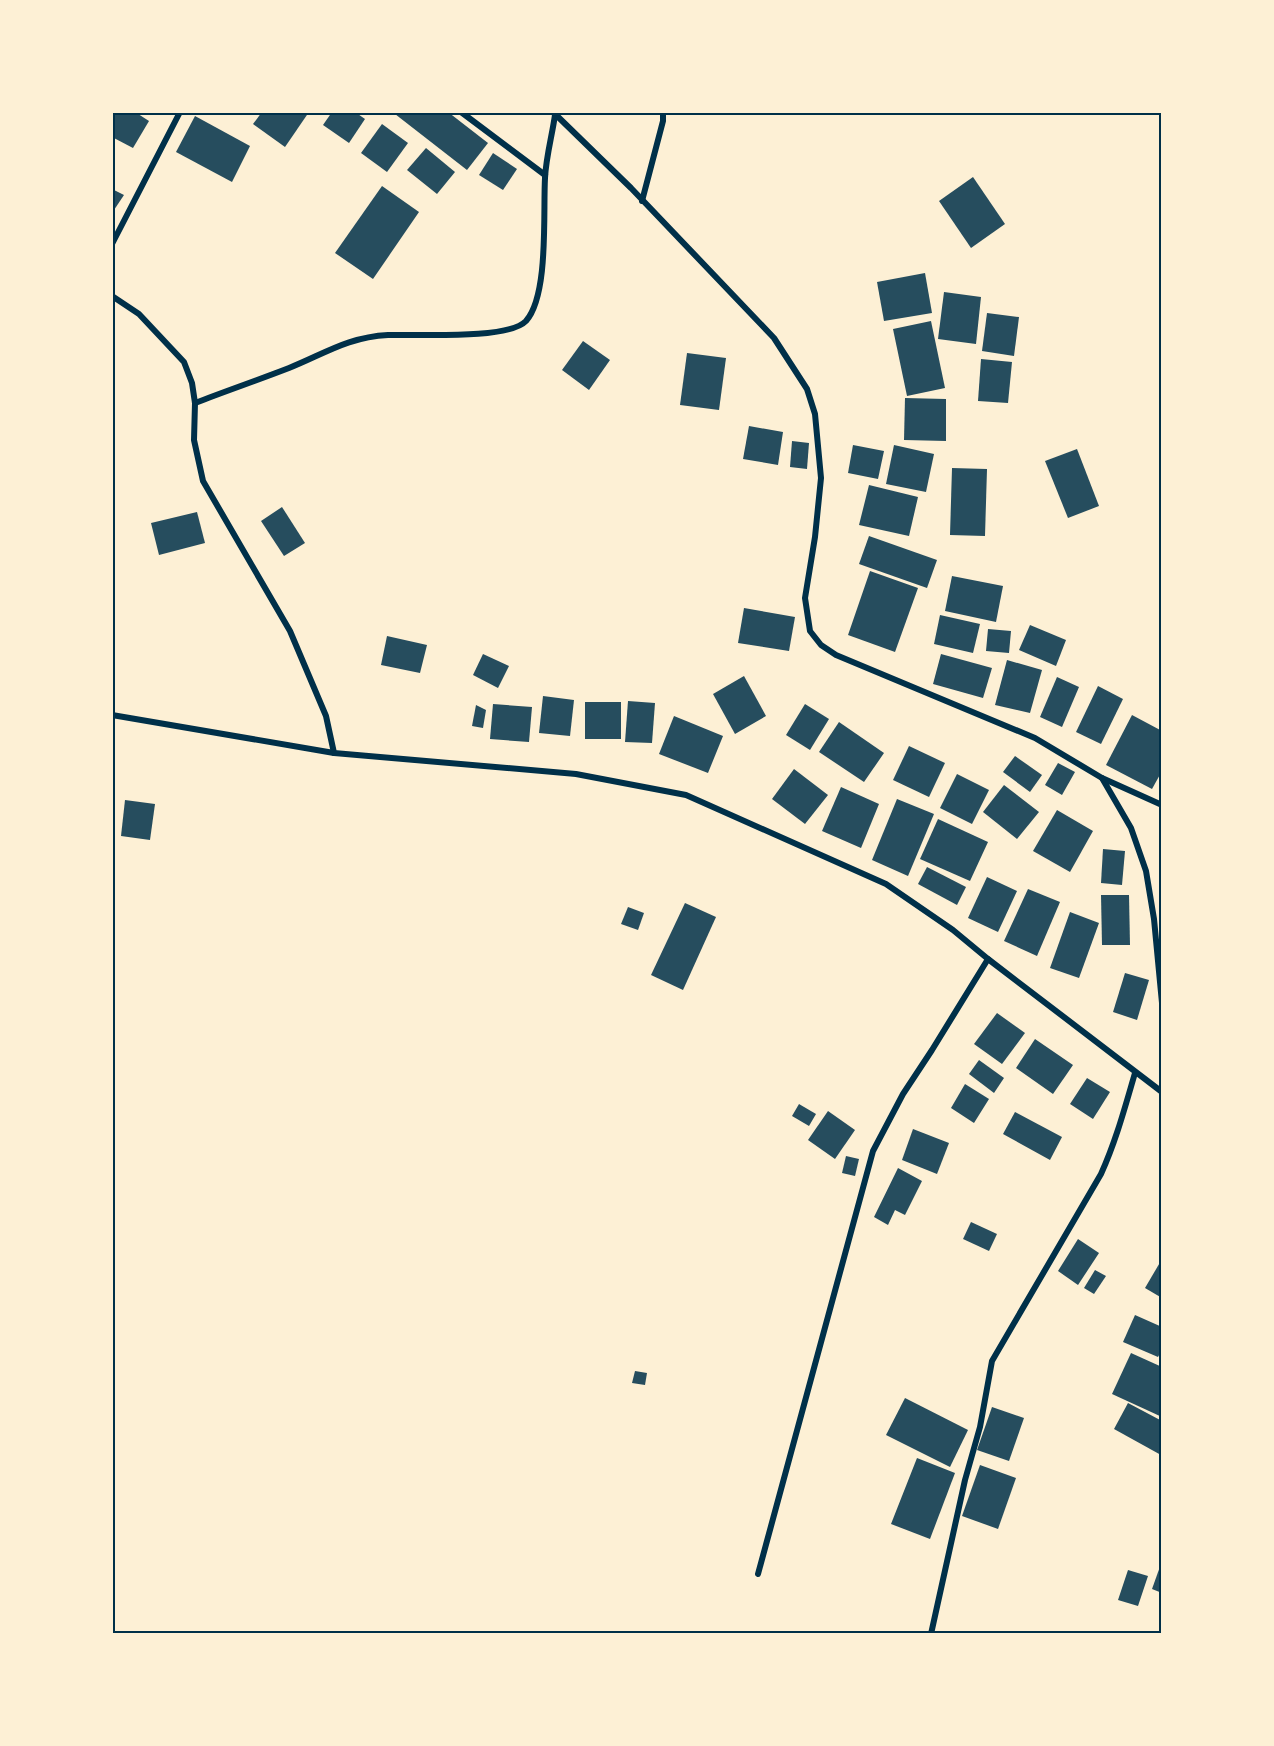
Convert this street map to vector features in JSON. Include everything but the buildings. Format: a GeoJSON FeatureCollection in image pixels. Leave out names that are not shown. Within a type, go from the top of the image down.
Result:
{"type":"FeatureCollection","features":[{"type":"Feature","properties":{"kind":"street"},"geometry":{"type":"LineString","coordinates":[[112,244],[180,112]]}},
{"type":"Feature","properties":{"kind":"street"},"geometry":{"type":"LineString","coordinates":[[461,112],[545,175]]}},
{"type":"Feature","properties":{"kind":"street"},"geometry":{"type":"LineString","coordinates":[[642,201],[663,121],[663,112]]}},
{"type":"Feature","properties":{"kind":"street"},"geometry":{"type":"LineString","coordinates":[[195,403],[291,367],[343,343],[385,335],[496,333],[515,328],[526,320],[536,302],[541,280],[545,175],[554,114]]}},
{"type":"Feature","properties":{"kind":"street"},"geometry":{"type":"LineString","coordinates":[[554,114],[631,188],[774,338],[807,389],[815,414],[821,478],[815,537],[805,598],[810,631],[822,645],[836,655],[1035,738],[1102,778],[1161,805]]}},
{"type":"Feature","properties":{"kind":"street"},"geometry":{"type":"LineString","coordinates":[[112,296],[139,314],[184,362],[192,383],[195,403],[194,440],[203,481],[221,516],[290,631],[326,716],[334,753]]}},
{"type":"Feature","properties":{"kind":"street"},"geometry":{"type":"LineString","coordinates":[[112,715],[334,753],[576,774],[686,795],[886,884],[953,930],[1161,1092]]}},
{"type":"Feature","properties":{"kind":"street"},"geometry":{"type":"LineString","coordinates":[[1102,778],[1131,828],[1146,871],[1154,919],[1161,1003]]}},
{"type":"Feature","properties":{"kind":"street"},"geometry":{"type":"LineString","coordinates":[[758,1574],[873,1151],[903,1094],[988,959]]}},
{"type":"Feature","properties":{"kind":"street"},"geometry":{"type":"LineString","coordinates":[[931,1634],[965,1480],[980,1427],[992,1361],[1101,1174],[1119,1130],[1135,1073]]}}]}
